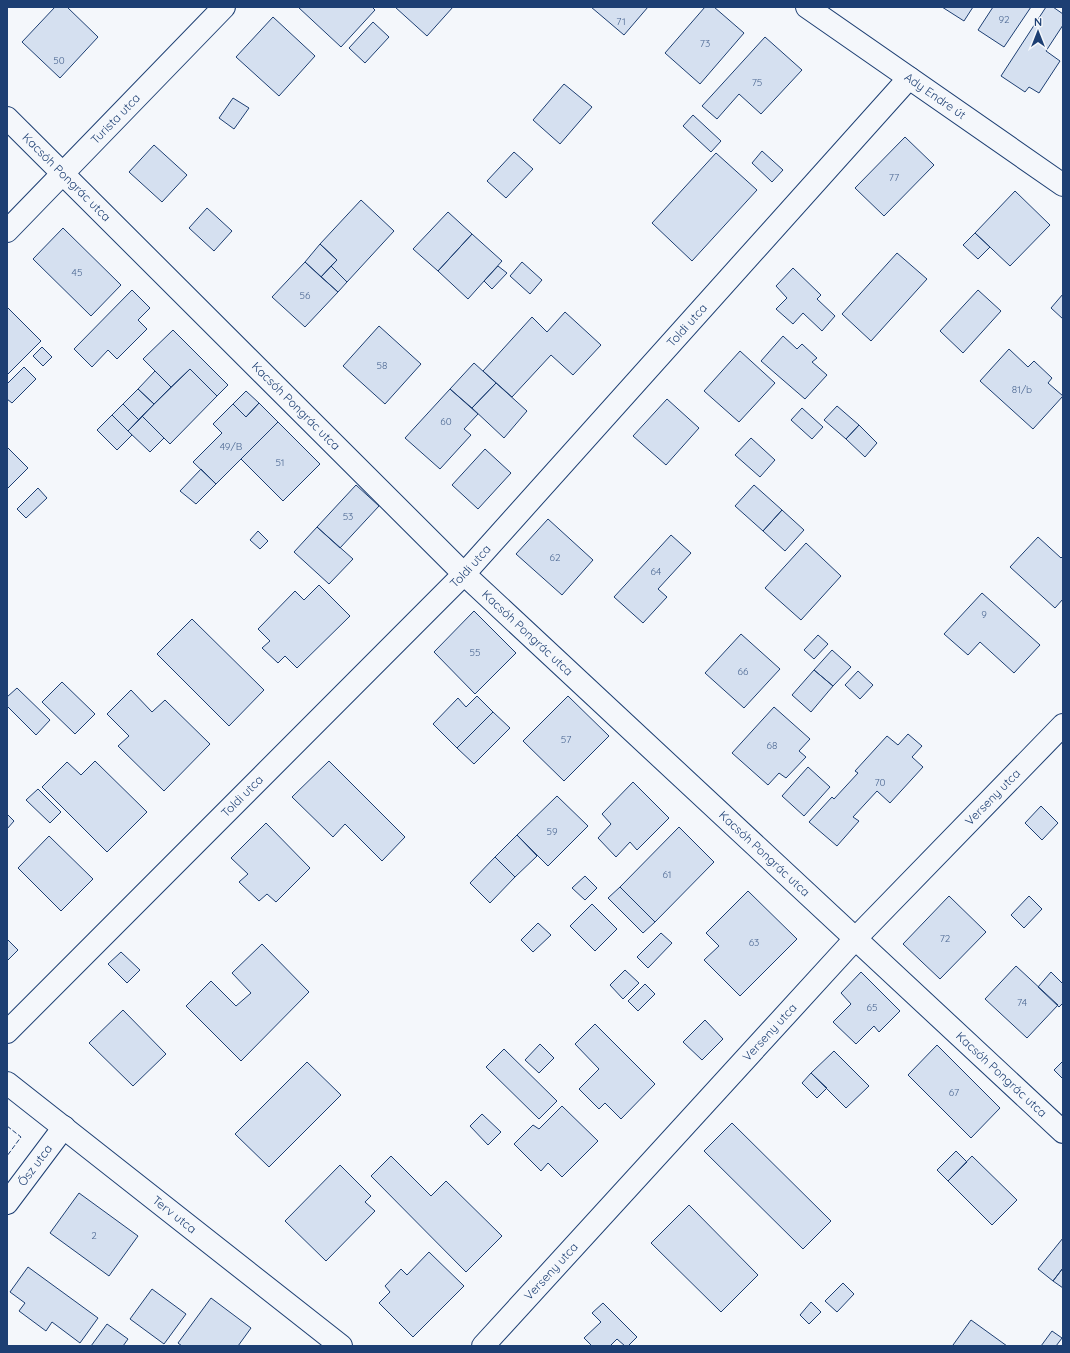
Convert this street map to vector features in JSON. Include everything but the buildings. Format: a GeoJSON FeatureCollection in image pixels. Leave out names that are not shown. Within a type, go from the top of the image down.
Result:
{"type":"FeatureCollection","features":[{"type":"Feature","properties":{"kind":"street","name":"Turista utca"},"geometry":{"type":"LineString","coordinates":[[7,231],[224,7]]}},
{"type":"Feature","properties":{"kind":"street","name":"Ady Endre út"},"geometry":{"type":"LineString","coordinates":[[807,7],[1063,185]]}},
{"type":"Feature","properties":{"kind":"street","name":"Toldi utca"},"geometry":{"type":"LineString","coordinates":[[7,1032],[464,574],[909,78]]}},
{"type":"Feature","properties":{"kind":"street","name":"Kacsóh Pongrác utca"},"geometry":{"type":"LineString","coordinates":[[7,118],[464,574],[1063,1132]]}},
{"type":"Feature","properties":{"kind":"street","name":"Verseny utca"},"geometry":{"type":"LineString","coordinates":[[483,1346],[856,938],[1063,725]]}},
{"type":"Feature","properties":{"kind":"street","name":"Terv utca"},"geometry":{"type":"LineString","coordinates":[[7,1083],[337,1345]]}},
{"type":"Feature","properties":{"kind":"street","name":"Ősz utca"},"geometry":{"type":"LineString","coordinates":[[7,1203],[64,1127]]}},
{"type":"Feature","properties":{"kind":"fence"},"geometry":{"type":"LineString","coordinates":[[7,1126],[21,1137],[7,1156]]}}]}
